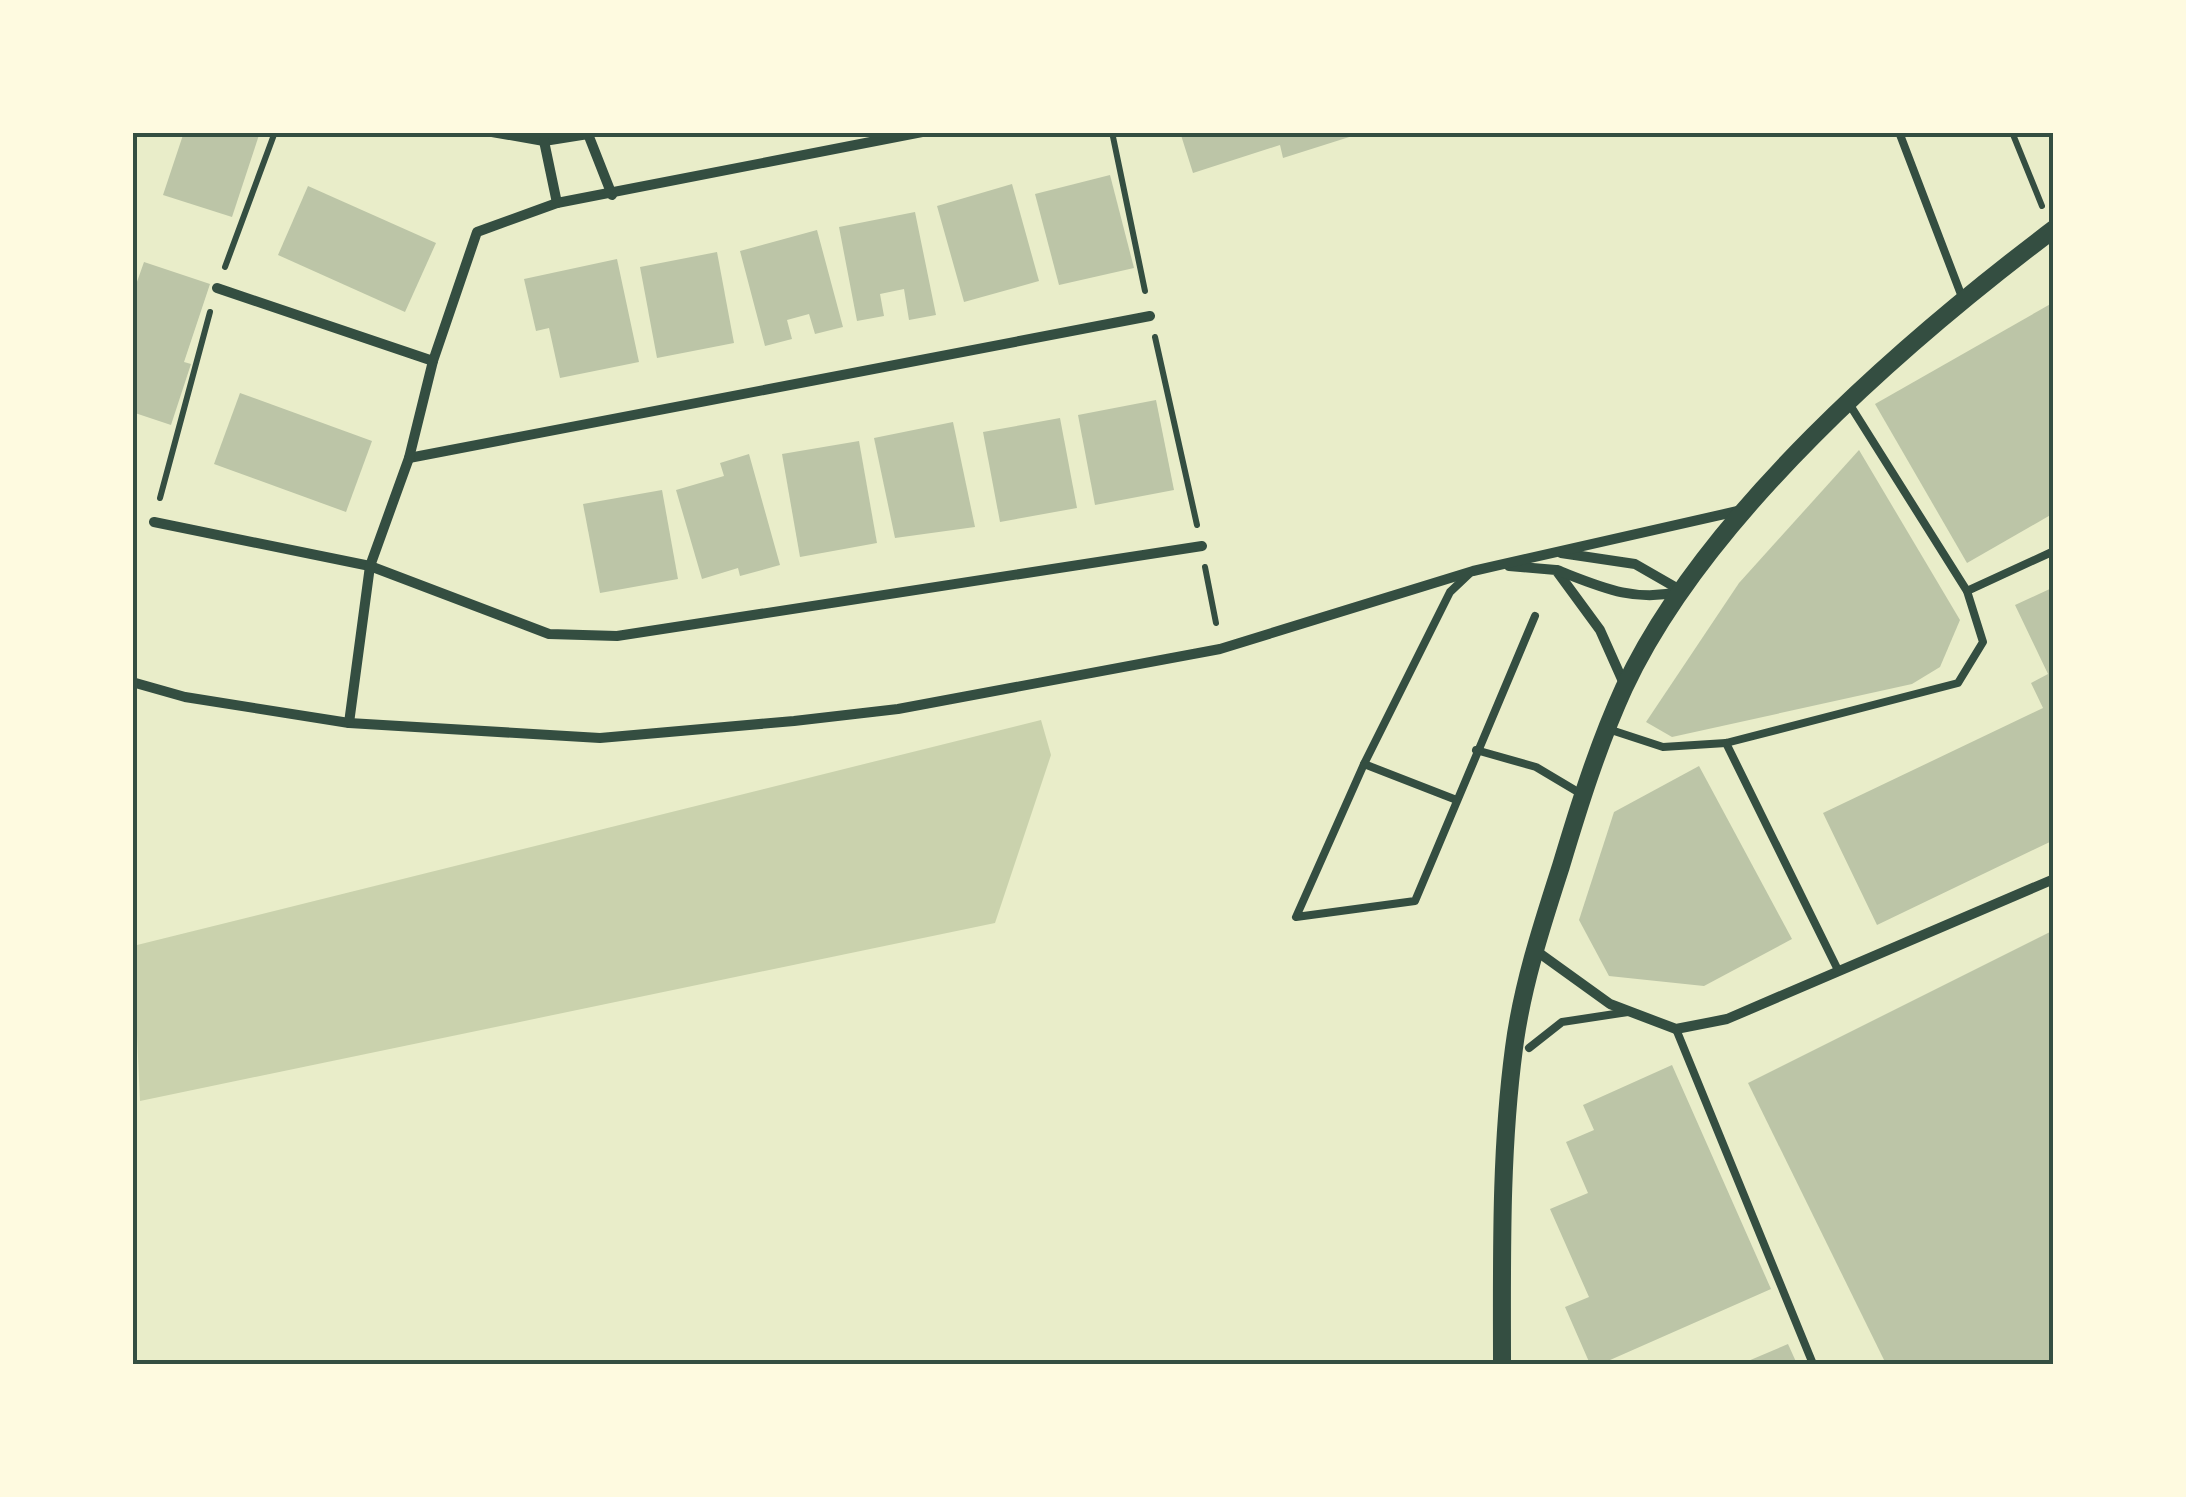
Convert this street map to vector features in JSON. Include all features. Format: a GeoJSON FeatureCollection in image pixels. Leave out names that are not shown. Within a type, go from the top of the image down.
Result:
{"type":"FeatureCollection","features":[{"type":"Feature","properties":{"kind":"street"},"geometry":{"type":"LineString","coordinates":[[492,132],[544,141],[588,134],[612,195]]}},
{"type":"Feature","properties":{"kind":"street"},"geometry":{"type":"LineString","coordinates":[[349,723],[370,566],[409,458],[433,361],[477,232],[557,203],[922,132]]}},
{"type":"Feature","properties":{"kind":"street"},"geometry":{"type":"LineString","coordinates":[[544,141],[557,203]]}},
{"type":"Feature","properties":{"kind":"street"},"geometry":{"type":"LineString","coordinates":[[1502,1364],[1502,1178],[1514,1046],[1534,950],[1583,795],[1625,686],[1682,591],[1748,508],[1848,402],[1962,297],[2053,231]]}},
{"type":"Feature","properties":{"kind":"street"},"geometry":{"type":"LineString","coordinates":[[217,288],[433,361]]}},
{"type":"Feature","properties":{"kind":"street"},"geometry":{"type":"LineString","coordinates":[[409,458],[1150,316]]}},
{"type":"Feature","properties":{"kind":"street"},"geometry":{"type":"LineString","coordinates":[[132,682],[184,698],[349,723],[600,738],[898,709],[1220,649],[1473,571],[1748,508]]}},
{"type":"Feature","properties":{"kind":"street"},"geometry":{"type":"LineString","coordinates":[[154,522],[370,566],[549,634],[617,636],[1202,546]]}},
{"type":"Feature","properties":{"kind":"street"},"geometry":{"type":"LineString","coordinates":[[1552,552],[1635,564],[1682,591]]}},
{"type":"Feature","properties":{"kind":"street"},"geometry":{"type":"LineString","coordinates":[[1498,566],[1556,570],[1622,596],[1650,598],[1682,591]]}},
{"type":"Feature","properties":{"kind":"street"},"geometry":{"type":"LineString","coordinates":[[1556,570],[1600,630],[1625,686]]}},
{"type":"Feature","properties":{"kind":"street"},"geometry":{"type":"LineString","coordinates":[[1534,950],[1574,982],[1628,1012],[1676,1029],[1727,1018],[2054,879]]}},
{"type":"Feature","properties":{"kind":"lane"},"geometry":{"type":"LineString","coordinates":[[1899,132],[1962,297]]}},
{"type":"Feature","properties":{"kind":"lane"},"geometry":{"type":"LineString","coordinates":[[1608,730],[1663,747],[1726,743],[1958,683],[1983,642],[1967,591],[1848,402]]}},
{"type":"Feature","properties":{"kind":"lane"},"geometry":{"type":"LineString","coordinates":[[1967,591],[2054,551]]}},
{"type":"Feature","properties":{"kind":"lane"},"geometry":{"type":"LineString","coordinates":[[1473,571],[1450,592],[1364,764],[1296,917],[1415,901],[1454,799],[1536,616]]}},
{"type":"Feature","properties":{"kind":"lane"},"geometry":{"type":"LineString","coordinates":[[1726,743],[1838,970]]}},
{"type":"Feature","properties":{"kind":"lane"},"geometry":{"type":"LineString","coordinates":[[1476,750],[1536,766],[1583,795]]}},
{"type":"Feature","properties":{"kind":"lane"},"geometry":{"type":"LineString","coordinates":[[1364,764],[1454,799]]}},
{"type":"Feature","properties":{"kind":"lane"},"geometry":{"type":"LineString","coordinates":[[1528,1048],[1562,1022],[1628,1012]]}},
{"type":"Feature","properties":{"kind":"lane"},"geometry":{"type":"LineString","coordinates":[[1676,1029],[1813,1364]]}},
{"type":"Feature","properties":{"kind":"path"},"geometry":{"type":"LineString","coordinates":[[154,522],[217,288],[275,132]]}},
{"type":"Feature","properties":{"kind":"path"},"geometry":{"type":"LineString","coordinates":[[2012,132],[2053,231]]}},
{"type":"Feature","properties":{"kind":"path"},"geometry":{"type":"LineString","coordinates":[[1202,546],[1220,649]]}},
{"type":"Feature","properties":{"kind":"green space"},"geometry":{"type":"Polygon","coordinates":[[[1041,720],[1051,755],[995,923],[140,1101],[133,946],[1041,720]]]}},
{"type":"Feature","properties":{"kind":"building"},"geometry":{"type":"Polygon","coordinates":[[[184,132],[260,132],[232,217],[163,195],[184,132]]]}},
{"type":"Feature","properties":{"kind":"building"},"geometry":{"type":"Polygon","coordinates":[[[1180,132],[1362,133],[1283,158],[1280,145],[1193,173],[1180,132]]]}},
{"type":"Feature","properties":{"kind":"building"},"geometry":{"type":"Polygon","coordinates":[[[1110,175],[1134,268],[1059,285],[1035,194],[1110,175]]]}},
{"type":"Feature","properties":{"kind":"building"},"geometry":{"type":"Polygon","coordinates":[[[1012,184],[1039,281],[964,302],[937,206],[1012,184]]]}},
{"type":"Feature","properties":{"kind":"building"},"geometry":{"type":"Polygon","coordinates":[[[308,186],[436,243],[405,312],[278,255],[308,186]]]}},
{"type":"Feature","properties":{"kind":"building"},"geometry":{"type":"Polygon","coordinates":[[[915,212],[936,315],[909,320],[904,289],[880,294],[884,316],[857,321],[839,227],[915,212]]]}},
{"type":"Feature","properties":{"kind":"building"},"geometry":{"type":"Polygon","coordinates":[[[817,230],[843,327],[815,334],[809,314],[787,320],[792,339],[765,346],[740,251],[817,230]]]}},
{"type":"Feature","properties":{"kind":"building"},"geometry":{"type":"Polygon","coordinates":[[[717,252],[734,343],[657,358],[640,267],[717,252]]]}},
{"type":"Feature","properties":{"kind":"building"},"geometry":{"type":"Polygon","coordinates":[[[617,259],[639,362],[560,378],[549,328],[536,331],[524,279],[617,259]]]}},
{"type":"Feature","properties":{"kind":"building"},"geometry":{"type":"Polygon","coordinates":[[[144,262],[210,284],[184,362],[191,364],[171,425],[132,412],[132,296],[144,262]]]}},
{"type":"Feature","properties":{"kind":"building"},"geometry":{"type":"Polygon","coordinates":[[[2054,302],[2054,513],[1967,563],[1875,404],[2054,302]]]}},
{"type":"Feature","properties":{"kind":"building"},"geometry":{"type":"Polygon","coordinates":[[[240,393],[372,441],[346,512],[214,464],[240,393]]]}},
{"type":"Feature","properties":{"kind":"building"},"geometry":{"type":"Polygon","coordinates":[[[1156,400],[1174,490],[1095,505],[1078,415],[1156,400]]]}},
{"type":"Feature","properties":{"kind":"building"},"geometry":{"type":"Polygon","coordinates":[[[1060,418],[1077,508],[1000,522],[983,432],[1060,418]]]}},
{"type":"Feature","properties":{"kind":"building"},"geometry":{"type":"Polygon","coordinates":[[[953,422],[975,527],[895,538],[874,438],[953,422]]]}},
{"type":"Feature","properties":{"kind":"building"},"geometry":{"type":"Polygon","coordinates":[[[859,441],[877,543],[800,557],[782,454],[859,441]]]}},
{"type":"Feature","properties":{"kind":"building"},"geometry":{"type":"Polygon","coordinates":[[[1859,450],[1960,620],[1940,667],[1912,684],[1672,737],[1646,722],[1739,583],[1859,450]]]}},
{"type":"Feature","properties":{"kind":"building"},"geometry":{"type":"Polygon","coordinates":[[[749,454],[780,565],[740,576],[738,568],[702,579],[676,490],[724,476],[720,463],[749,454]]]}},
{"type":"Feature","properties":{"kind":"building"},"geometry":{"type":"Polygon","coordinates":[[[662,490],[678,579],[600,593],[583,504],[662,490]]]}},
{"type":"Feature","properties":{"kind":"building"},"geometry":{"type":"Polygon","coordinates":[[[2054,587],[2054,840],[1877,925],[1823,813],[2043,708],[2031,683],[2048,674],[2015,605],[2054,587]]]}},
{"type":"Feature","properties":{"kind":"building"},"geometry":{"type":"Polygon","coordinates":[[[1699,766],[1792,939],[1704,986],[1609,976],[1579,920],[1614,812],[1699,766]]]}},
{"type":"Feature","properties":{"kind":"building"},"geometry":{"type":"Polygon","coordinates":[[[2054,930],[2054,1364],[1886,1364],[1748,1083],[2054,930]]]}},
{"type":"Feature","properties":{"kind":"building"},"geometry":{"type":"Polygon","coordinates":[[[1672,1065],[1771,1289],[1601,1364],[1590,1364],[1565,1307],[1589,1297],[1550,1209],[1588,1193],[1566,1142],[1594,1130],[1583,1105],[1672,1065]]]}},
{"type":"Feature","properties":{"kind":"building"},"geometry":{"type":"Polygon","coordinates":[[[1788,1344],[1797,1364],[1741,1364],[1788,1344]]]}}]}
